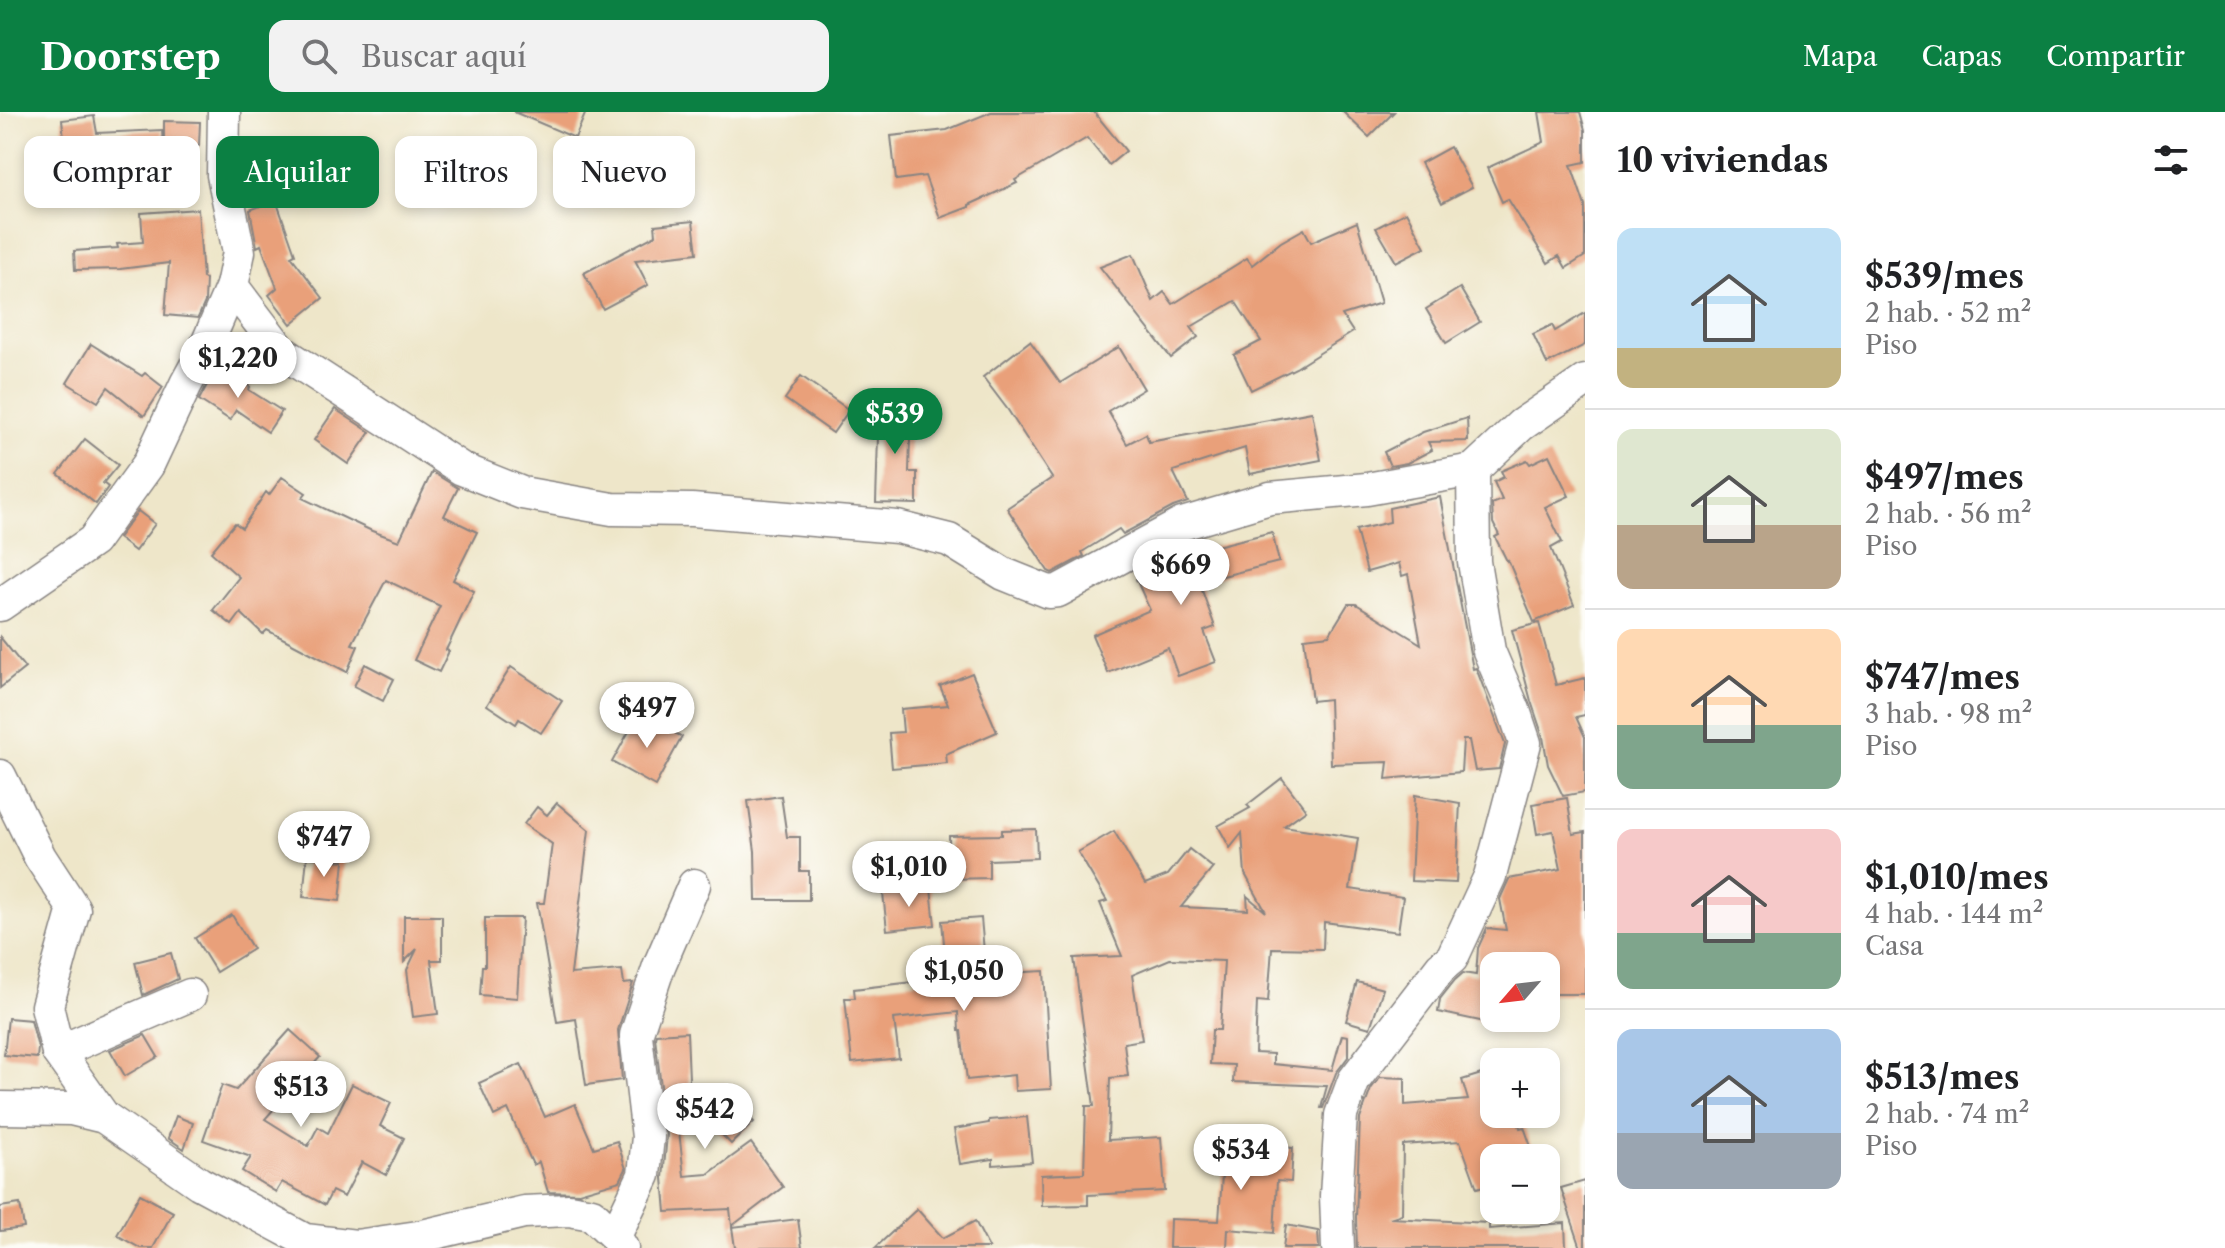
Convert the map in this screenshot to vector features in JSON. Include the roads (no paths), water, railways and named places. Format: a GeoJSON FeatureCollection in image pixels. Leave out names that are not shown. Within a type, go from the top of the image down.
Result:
{"type":"FeatureCollection","features":[{"type":"Feature","properties":{"kind":"street"},"geometry":{"type":"LineString","coordinates":[[0,605],[93,541],[148,465],[204,351],[232,286],[239,252],[223,175],[224,112]]}},
{"type":"Feature","properties":{"kind":"street"},"geometry":{"type":"LineString","coordinates":[[232,286],[282,352],[462,469],[522,493],[612,509],[692,510],[897,527],[949,540],[1004,574],[1049,592],[1065,588],[1182,524],[1270,498],[1367,489],[1473,470],[1521,425],[1585,381]]}},
{"type":"Feature","properties":{"kind":"street"},"geometry":{"type":"LineString","coordinates":[[1338,1248],[1336,1196],[1341,1115],[1354,1080],[1441,967],[1452,958],[1490,876],[1525,743],[1489,651],[1474,562],[1473,470]]}},
{"type":"Feature","properties":{"kind":"street"},"geometry":{"type":"LineString","coordinates":[[0,776],[40,857],[74,909],[47,1006],[58,1052],[104,1117],[199,1183],[305,1240],[356,1246],[418,1237],[524,1212],[569,1210],[592,1214],[619,1242],[644,1175],[648,1137],[636,1035],[659,966],[694,885]]}},
{"type":"Feature","properties":{"kind":"street"},"geometry":{"type":"LineString","coordinates":[[58,1052],[190,995]]}},
{"type":"Feature","properties":{"kind":"street"},"geometry":{"type":"LineString","coordinates":[[0,1108],[71,1109],[104,1117]]}}]}
